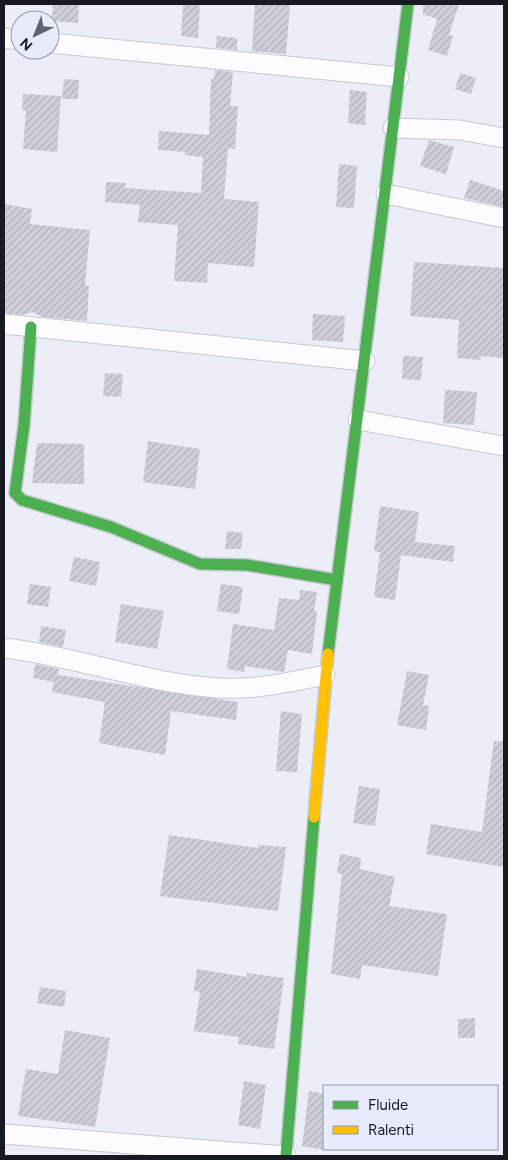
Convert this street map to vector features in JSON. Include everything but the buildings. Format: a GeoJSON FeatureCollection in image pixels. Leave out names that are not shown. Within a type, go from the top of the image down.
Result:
{"type":"FeatureCollection","features":[{"type":"Feature","properties":{"kind":"street"},"geometry":{"type":"LineString","coordinates":[[4,1134],[286,1156],[325,675],[408,4]]}},
{"type":"Feature","properties":{"kind":"street"},"geometry":{"type":"LineString","coordinates":[[60,44],[399,77]]}},
{"type":"Feature","properties":{"kind":"street"},"geometry":{"type":"LineString","coordinates":[[393,128],[460,130],[504,138]]}},
{"type":"Feature","properties":{"kind":"street"},"geometry":{"type":"LineString","coordinates":[[386,194],[504,218]]}},
{"type":"Feature","properties":{"kind":"street"},"geometry":{"type":"LineString","coordinates":[[4,324],[365,361]]}},
{"type":"Feature","properties":{"kind":"street"},"geometry":{"type":"LineString","coordinates":[[31,327],[24,424],[15,493],[17,497],[111,527],[200,564],[248,565],[337,580]]}},
{"type":"Feature","properties":{"kind":"street"},"geometry":{"type":"LineString","coordinates":[[358,420],[504,446]]}},
{"type":"Feature","properties":{"kind":"street"},"geometry":{"type":"LineString","coordinates":[[4,648],[40,652],[170,681],[219,688],[255,688],[325,675]]}},
{"type":"Feature","properties":{"kind":"traffic: fast"},"geometry":{"type":"LineString","coordinates":[[328,654],[408,4]]}},
{"type":"Feature","properties":{"kind":"traffic: fast"},"geometry":{"type":"LineString","coordinates":[[31,327],[24,425],[15,493],[22,500],[111,527],[200,564],[247,565],[337,580]]}},
{"type":"Feature","properties":{"kind":"traffic: fast"},"geometry":{"type":"LineString","coordinates":[[286,1156],[314,817]]}},
{"type":"Feature","properties":{"kind":"traffic: slow"},"geometry":{"type":"LineString","coordinates":[[314,817],[328,654]]}}]}
